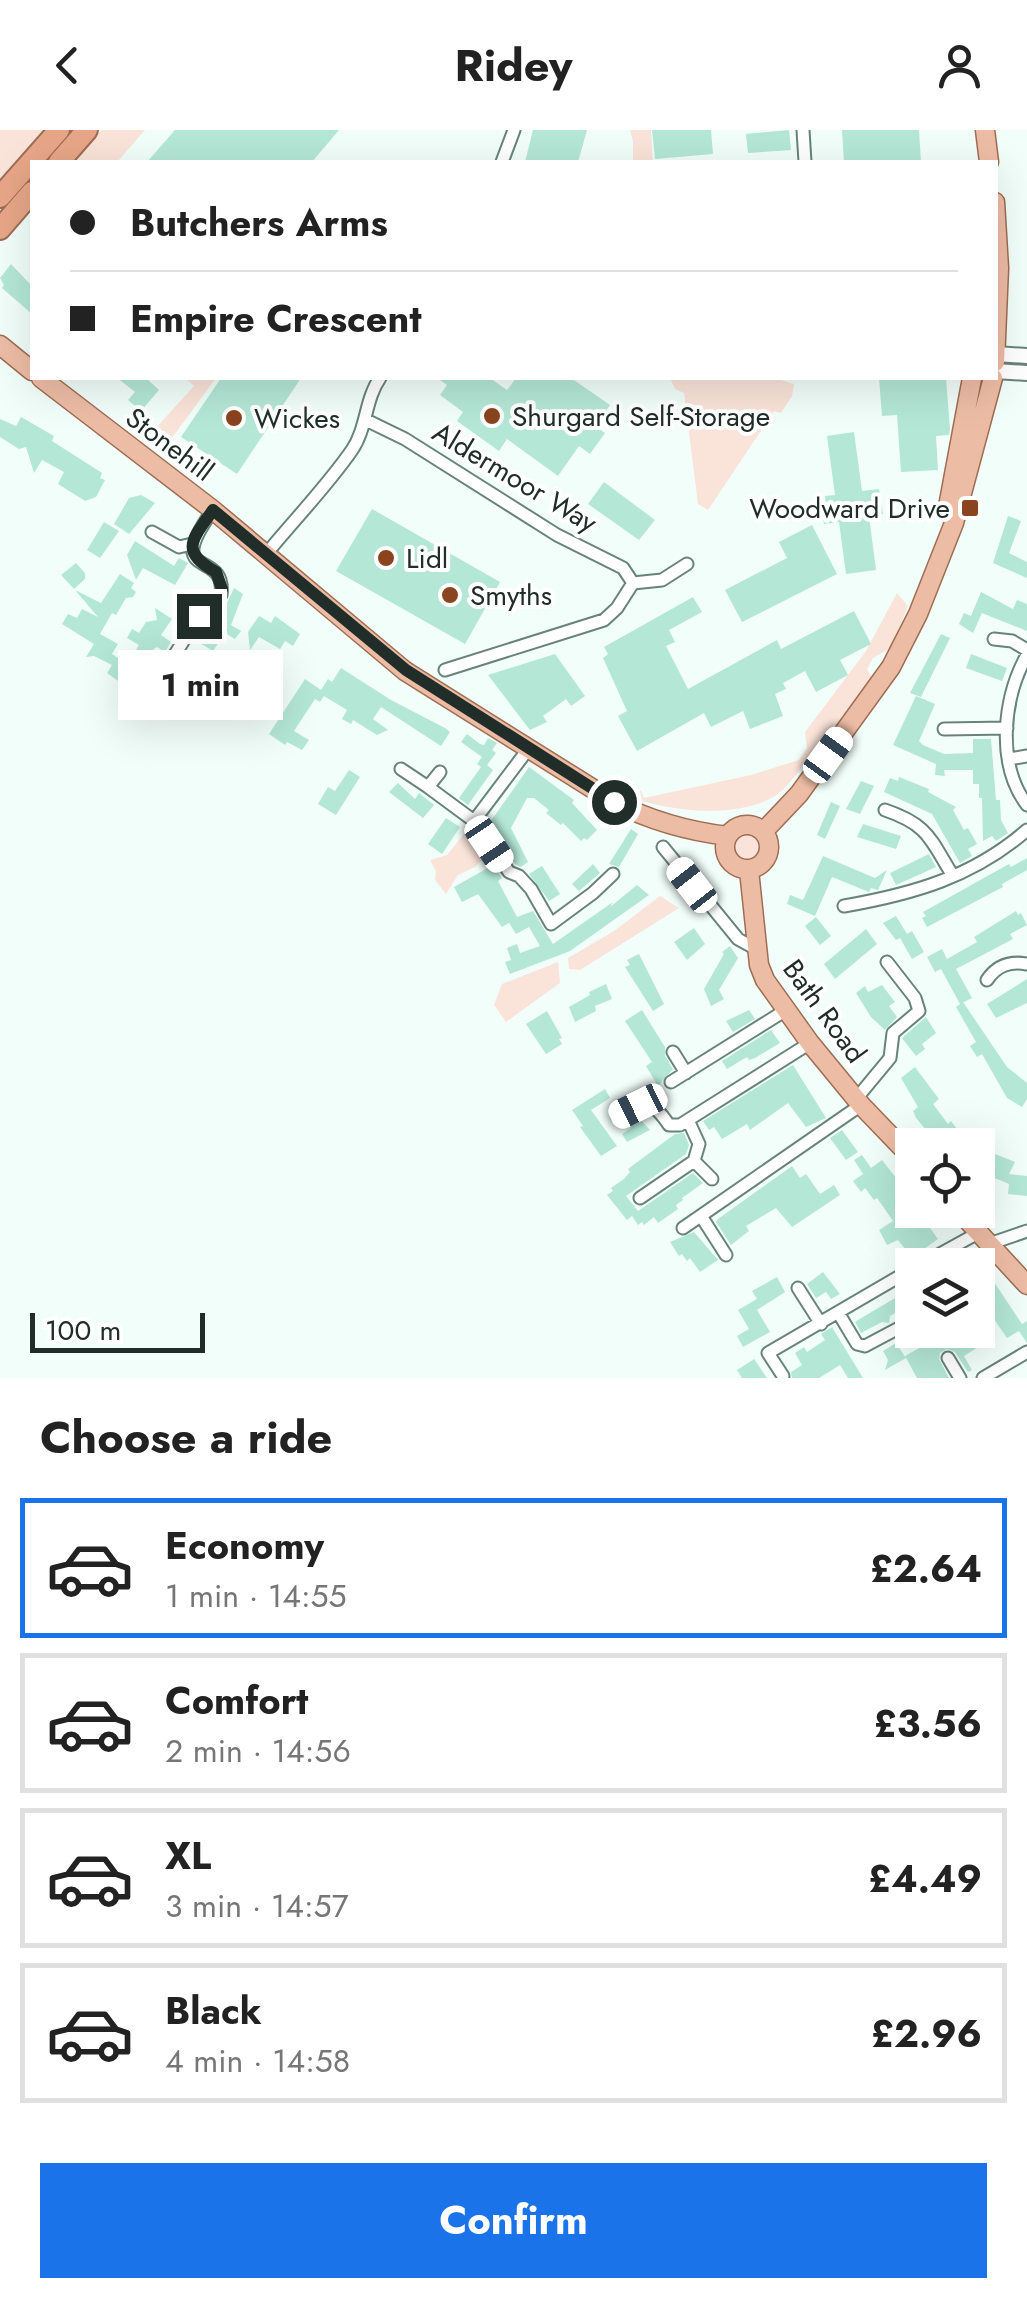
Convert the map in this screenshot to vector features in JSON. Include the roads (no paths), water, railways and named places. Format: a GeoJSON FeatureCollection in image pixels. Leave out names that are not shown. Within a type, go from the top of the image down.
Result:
{"type":"FeatureCollection","features":[{"type":"Feature","properties":{"kind":"highway"},"geometry":{"type":"LineString","coordinates":[[32,160],[59,130]]}},
{"type":"Feature","properties":{"kind":"highway"},"geometry":{"type":"LineString","coordinates":[[61,160],[88,130]]}},
{"type":"Feature","properties":{"kind":"highway"},"geometry":{"type":"LineString","coordinates":[[0,196],[30,162]]}},
{"type":"Feature","properties":{"kind":"highway"},"geometry":{"type":"LineString","coordinates":[[0,229],[30,194]]}},
{"type":"Feature","properties":{"kind":"main road"},"geometry":{"type":"LineString","coordinates":[[984,130],[989,160]]}},
{"type":"Feature","properties":{"kind":"main road"},"geometry":{"type":"LineString","coordinates":[[998,242],[998,306]]}},
{"type":"Feature","properties":{"kind":"main road"},"geometry":{"type":"LineString","coordinates":[[0,344],[30,369]]}},
{"type":"Feature","properties":{"kind":"main road","name":"Stonehill"},"geometry":{"type":"LineString","coordinates":[[44,380],[213,510],[406,670],[614,802],[646,818],[691,832],[728,836]]}},
{"type":"Feature","properties":{"kind":"main road"},"geometry":{"type":"LineString","coordinates":[[940,552],[972,380]]}},
{"type":"Feature","properties":{"kind":"main road"},"geometry":{"type":"LineString","coordinates":[[954,470],[981,380]]}},
{"type":"Feature","properties":{"kind":"main road"},"geometry":{"type":"LineString","coordinates":[[763,832],[799,794],[891,668],[918,614],[958,510],[991,380]]}},
{"type":"Feature","properties":{"kind":"main road"},"geometry":{"type":"LineString","coordinates":[[748,825],[763,832],[770,845],[769,854],[758,867],[736,867],[729,861],[725,844],[728,836],[748,825]]}},
{"type":"Feature","properties":{"kind":"main road","name":"Bath Road"},"geometry":{"type":"LineString","coordinates":[[749,870],[758,950],[766,980],[810,1043],[895,1140]]}},
{"type":"Feature","properties":{"kind":"main road"},"geometry":{"type":"LineString","coordinates":[[975,1228],[1027,1285]]}},
{"type":"Feature","properties":{"kind":"street"},"geometry":{"type":"LineString","coordinates":[[503,160],[514,130]]}},
{"type":"Feature","properties":{"kind":"street"},"geometry":{"type":"LineString","coordinates":[[803,130],[805,160]]}},
{"type":"Feature","properties":{"kind":"street"},"geometry":{"type":"LineString","coordinates":[[998,363],[1027,356]]}},
{"type":"Feature","properties":{"kind":"street"},"geometry":{"type":"LineString","coordinates":[[998,365],[1027,373]]}},
{"type":"Feature","properties":{"kind":"street"},"geometry":{"type":"LineString","coordinates":[[267,554],[354,448],[379,380]]}},
{"type":"Feature","properties":{"kind":"street","name":"Aldermoor Way"},"geometry":{"type":"LineString","coordinates":[[366,420],[405,439],[557,535],[623,568],[633,583]]}},
{"type":"Feature","properties":{"kind":"street"},"geometry":{"type":"LineString","coordinates":[[167,668],[199,616],[221,595],[222,584],[216,572],[196,560],[192,544],[213,510]]}},
{"type":"Feature","properties":{"kind":"street"},"geometry":{"type":"LineString","coordinates":[[152,532],[178,547],[192,544]]}},
{"type":"Feature","properties":{"kind":"street"},"geometry":{"type":"LineString","coordinates":[[445,670],[604,620],[633,583],[662,580],[686,564]]}},
{"type":"Feature","properties":{"kind":"street"},"geometry":{"type":"LineString","coordinates":[[994,639],[1012,641],[1027,652],[1014,678],[1007,728],[1016,790],[1027,805]]}},
{"type":"Feature","properties":{"kind":"street"},"geometry":{"type":"LineString","coordinates":[[154,660],[180,676]]}},
{"type":"Feature","properties":{"kind":"street"},"geometry":{"type":"LineString","coordinates":[[944,729],[1007,728]]}},
{"type":"Feature","properties":{"kind":"street"},"geometry":{"type":"LineString","coordinates":[[474,821],[529,748]]}},
{"type":"Feature","properties":{"kind":"street"},"geometry":{"type":"LineString","coordinates":[[1009,759],[1027,756]]}},
{"type":"Feature","properties":{"kind":"street"},"geometry":{"type":"LineString","coordinates":[[401,769],[474,821],[509,872],[525,882],[551,924],[612,874]]}},
{"type":"Feature","properties":{"kind":"street"},"geometry":{"type":"LineString","coordinates":[[428,787],[440,772]]}},
{"type":"Feature","properties":{"kind":"street"},"geometry":{"type":"LineString","coordinates":[[885,810],[924,829],[954,876]]}},
{"type":"Feature","properties":{"kind":"street"},"geometry":{"type":"LineString","coordinates":[[844,906],[932,888],[1008,846],[1027,830]]}},
{"type":"Feature","properties":{"kind":"street"},"geometry":{"type":"LineString","coordinates":[[663,847],[738,939],[758,950]]}},
{"type":"Feature","properties":{"kind":"street"},"geometry":{"type":"LineString","coordinates":[[683,1228],[859,1102],[890,1058],[893,1033],[919,1010],[887,962]]}},
{"type":"Feature","properties":{"kind":"street"},"geometry":{"type":"LineString","coordinates":[[988,980],[993,971],[1011,962],[1027,964]]}},
{"type":"Feature","properties":{"kind":"street"},"geometry":{"type":"LineString","coordinates":[[671,1082],[786,1010]]}},
{"type":"Feature","properties":{"kind":"street"},"geometry":{"type":"LineString","coordinates":[[617,1116],[646,1103],[654,1105],[669,1124],[680,1125],[810,1043]]}},
{"type":"Feature","properties":{"kind":"street"},"geometry":{"type":"LineString","coordinates":[[673,1052],[686,1073]]}},
{"type":"Feature","properties":{"kind":"street"},"geometry":{"type":"LineString","coordinates":[[640,1198],[694,1161],[699,1144],[688,1120]]}},
{"type":"Feature","properties":{"kind":"street"},"geometry":{"type":"LineString","coordinates":[[694,1161],[712,1179]]}},
{"type":"Feature","properties":{"kind":"street"},"geometry":{"type":"LineString","coordinates":[[701,1216],[726,1255]]}},
{"type":"Feature","properties":{"kind":"street"},"geometry":{"type":"LineString","coordinates":[[960,1248],[984,1238],[1027,1231]]}},
{"type":"Feature","properties":{"kind":"street"},"geometry":{"type":"LineString","coordinates":[[783,1376],[768,1353],[895,1279]]}},
{"type":"Feature","properties":{"kind":"street"},"geometry":{"type":"LineString","coordinates":[[798,1288],[820,1324]]}},
{"type":"Feature","properties":{"kind":"street"},"geometry":{"type":"LineString","coordinates":[[839,1314],[857,1344],[865,1346],[895,1330]]}},
{"type":"Feature","properties":{"kind":"street"},"geometry":{"type":"LineString","coordinates":[[983,1378],[1027,1352]]}},
{"type":"Feature","properties":{"kind":"street"},"geometry":{"type":"LineString","coordinates":[[948,1358],[960,1378]]}},
{"type":"Feature","properties":{"kind":"place","name":"Shurgard Self-Storage"},"geometry":{"type":"Point","coordinates":[492,416]}},
{"type":"Feature","properties":{"kind":"place","name":"Wickes"},"geometry":{"type":"Point","coordinates":[234,418]}},
{"type":"Feature","properties":{"kind":"place","name":"Woodward Drive"},"geometry":{"type":"Point","coordinates":[970,508]}},
{"type":"Feature","properties":{"kind":"place","name":"Lidl"},"geometry":{"type":"Point","coordinates":[386,558]}},
{"type":"Feature","properties":{"kind":"place","name":"Smyths"},"geometry":{"type":"Point","coordinates":[450,595]}}]}
